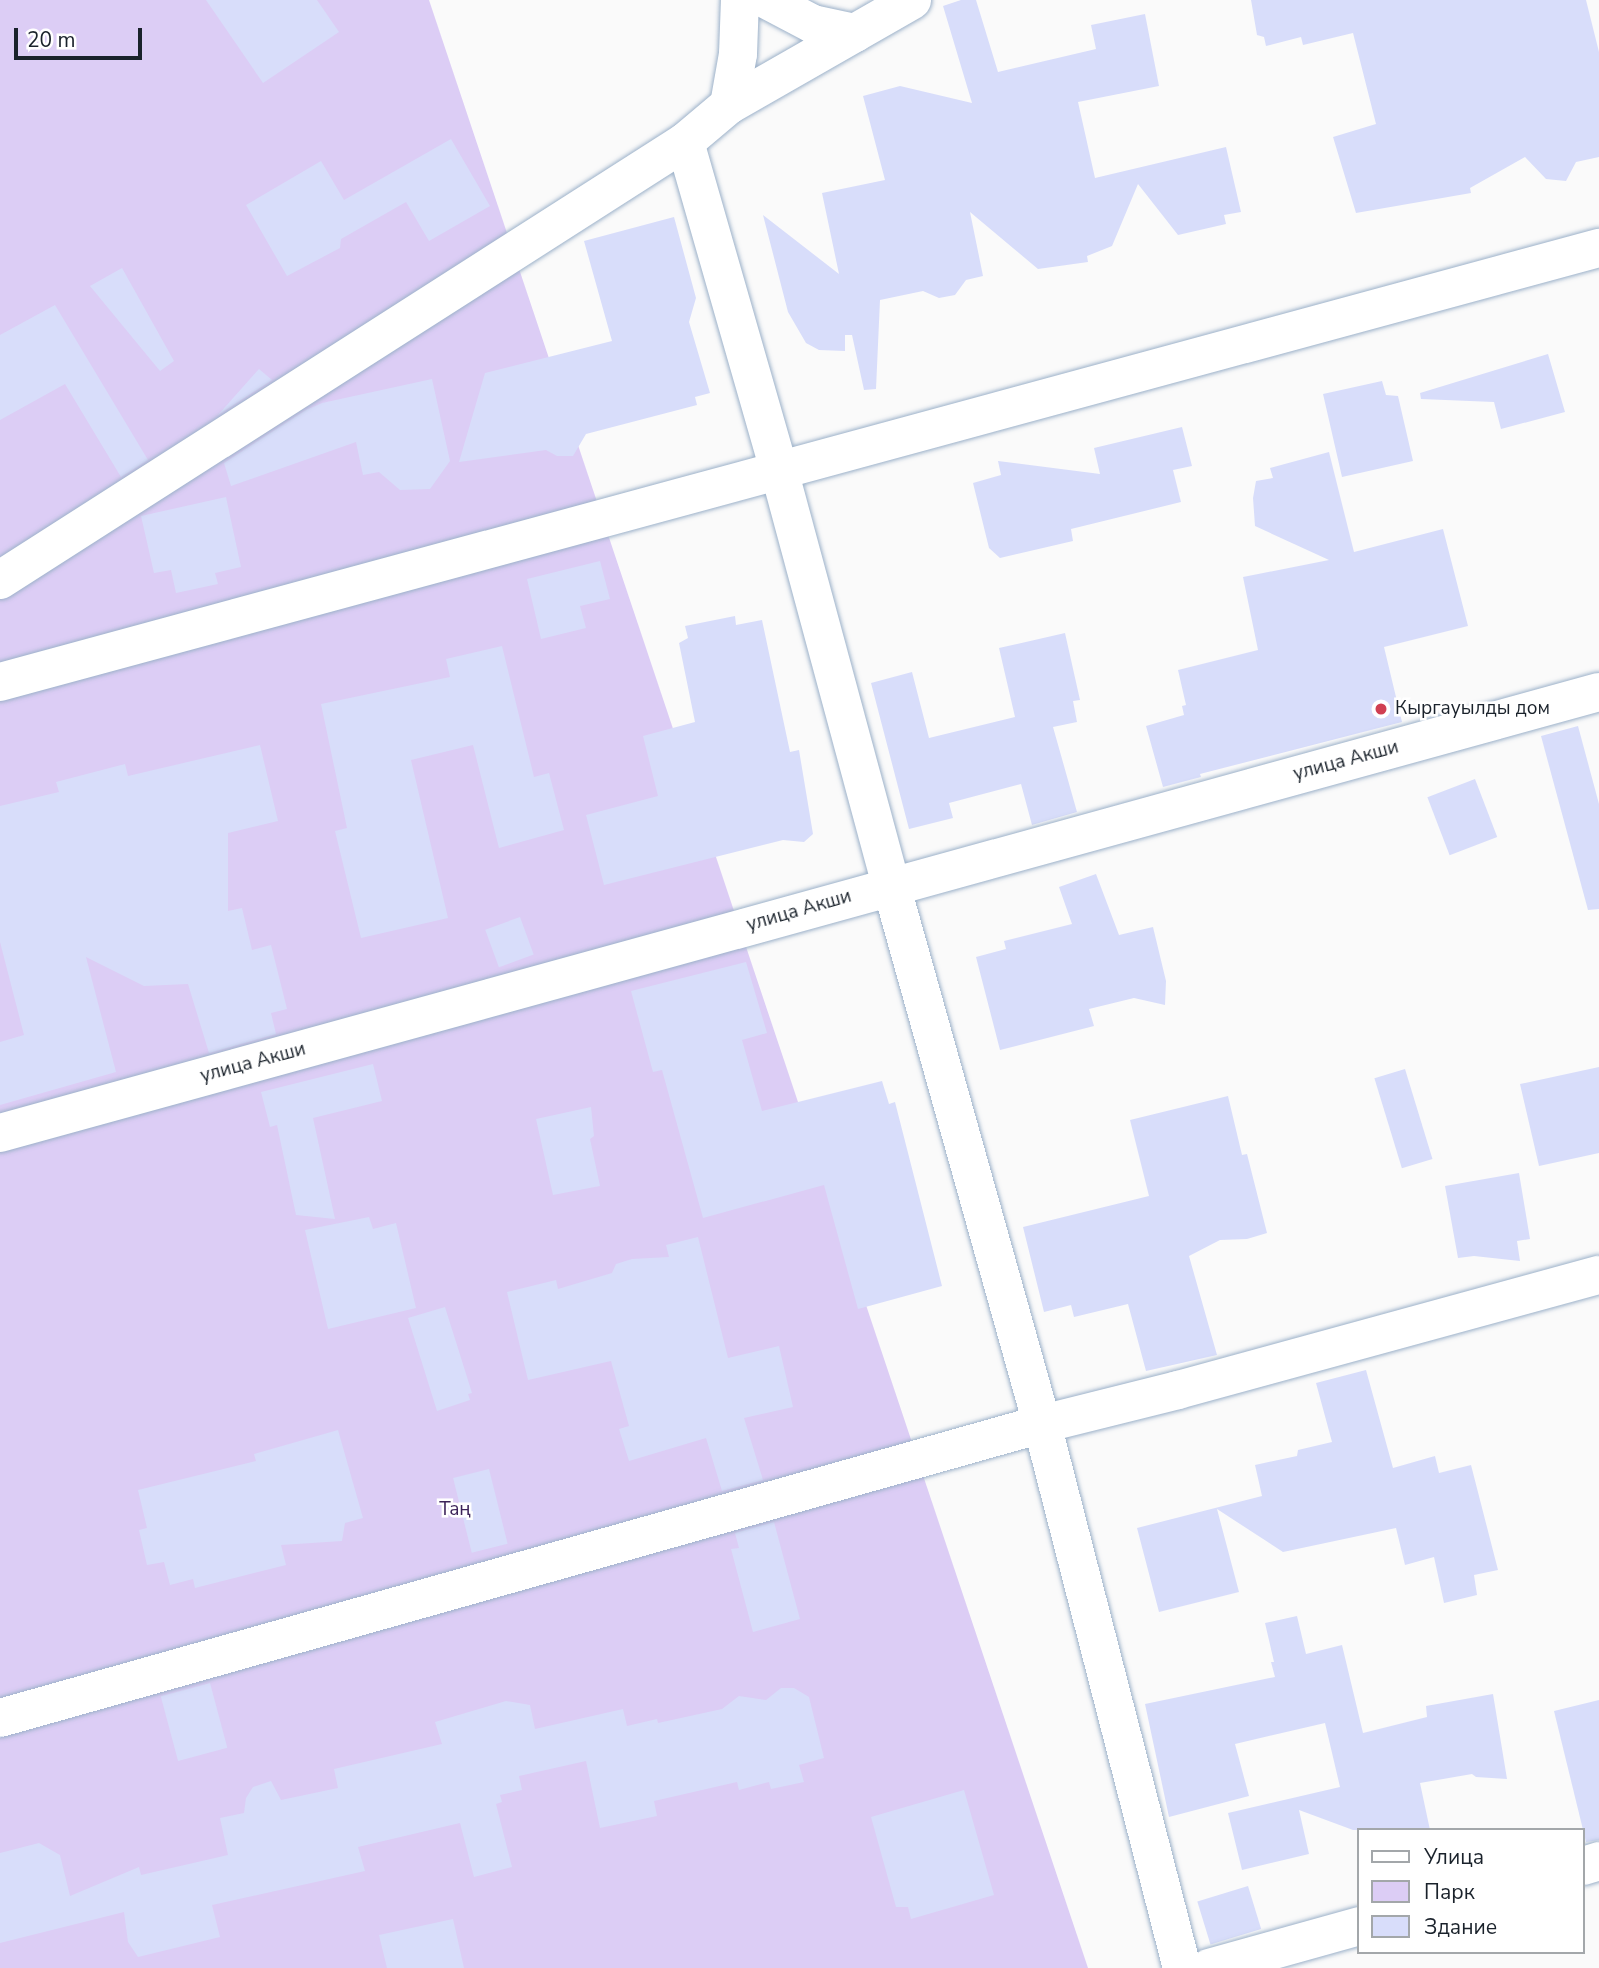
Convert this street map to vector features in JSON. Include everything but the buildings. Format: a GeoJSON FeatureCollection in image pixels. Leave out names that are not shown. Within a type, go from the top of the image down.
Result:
{"type":"FeatureCollection","features":[{"type":"Feature","properties":{"kind":"street"},"geometry":{"type":"LineString","coordinates":[[729,106],[738,54],[740,0]]}},
{"type":"Feature","properties":{"kind":"street"},"geometry":{"type":"LineString","coordinates":[[767,0],[813,24],[855,33]]}},
{"type":"Feature","properties":{"kind":"street"},"geometry":{"type":"LineString","coordinates":[[0,580],[685,142],[729,106],[912,0]]}},
{"type":"Feature","properties":{"kind":"street"},"geometry":{"type":"LineString","coordinates":[[685,142],[779,470],[891,885],[1042,1424],[1182,1968]]}},
{"type":"Feature","properties":{"kind":"street"},"geometry":{"type":"LineString","coordinates":[[0,682],[1599,248]]}},
{"type":"Feature","properties":{"kind":"street","name":"улица Акши"},"geometry":{"type":"LineString","coordinates":[[0,1133],[891,885],[1599,692]]}},
{"type":"Feature","properties":{"kind":"street"},"geometry":{"type":"LineString","coordinates":[[0,1718],[1042,1424],[1178,1390],[1599,1275]]}},
{"type":"Feature","properties":{"kind":"street"},"geometry":{"type":"LineString","coordinates":[[1209,1968],[1358,1926]]}},
{"type":"Feature","properties":{"kind":"green space","name":"Таң"},"geometry":{"type":"Polygon","coordinates":[[[0,0],[429,0],[1088,1968],[0,1968],[0,0]]]}},
{"type":"Feature","properties":{"kind":"place","name":"Кыргауылды дом"},"geometry":{"type":"Point","coordinates":[1381,709]}}]}
